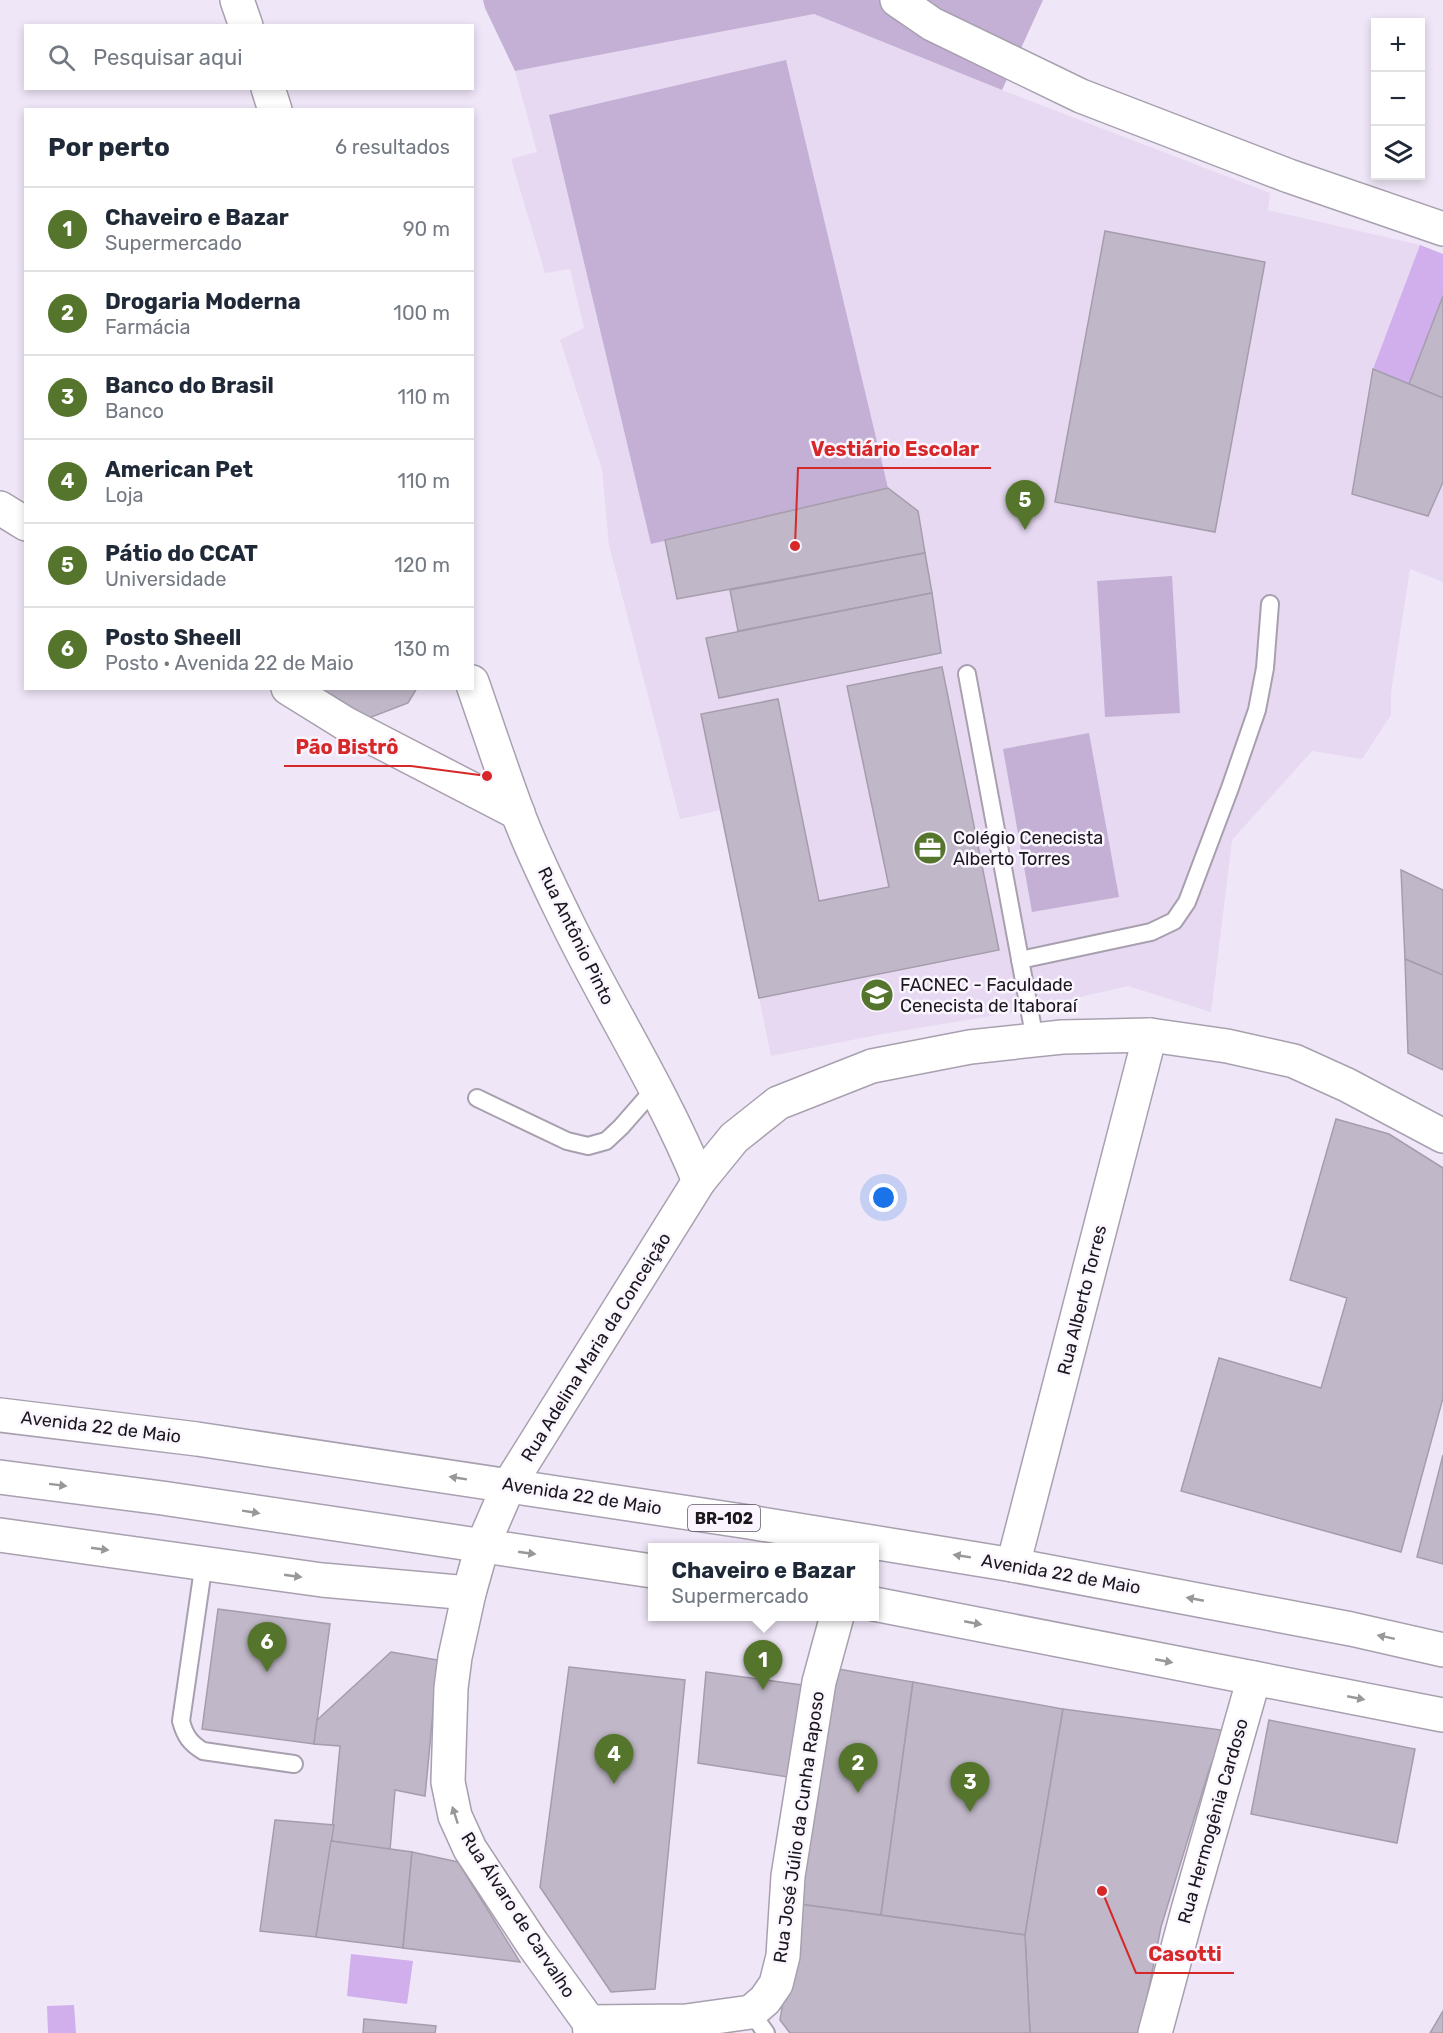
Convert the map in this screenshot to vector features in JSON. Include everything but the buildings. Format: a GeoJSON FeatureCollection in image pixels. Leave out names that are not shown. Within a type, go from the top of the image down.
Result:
{"type":"FeatureCollection","features":[{"type":"Feature","properties":{"kind":"street"},"geometry":{"type":"LineString","coordinates":[[237,0],[245,24]]}},
{"type":"Feature","properties":{"kind":"street"},"geometry":{"type":"LineString","coordinates":[[897,0],[932,24],[1081,96],[1289,176],[1443,229]]}},
{"type":"Feature","properties":{"kind":"street"},"geometry":{"type":"LineString","coordinates":[[269,90],[274,108]]}},
{"type":"Feature","properties":{"kind":"street"},"geometry":{"type":"LineString","coordinates":[[0,508],[24,523]]}},
{"type":"Feature","properties":{"kind":"street","name":"Rua Antônio Pinto"},"geometry":{"type":"LineString","coordinates":[[474,688],[518,813],[565,918],[609,1005],[656,1087],[683,1141],[699,1181]]}},
{"type":"Feature","properties":{"kind":"street"},"geometry":{"type":"LineString","coordinates":[[291,690],[346,724],[518,813]]}},
{"type":"Feature","properties":{"kind":"street","name":"Rua Adelina Maria da Conceição"},"geometry":{"type":"LineString","coordinates":[[482,1547],[510,1485],[699,1181],[734,1138],[778,1102],[872,1066],[970,1047],[1062,1037],[1150,1035],[1227,1046],[1294,1061],[1347,1084],[1443,1136]]}},
{"type":"Feature","properties":{"kind":"street","name":"Rua Alberto Torres"},"geometry":{"type":"LineString","coordinates":[[1013,1564],[1150,1035]]}},
{"type":"Feature","properties":{"kind":"street","name":"Avenida 22 de Maio"},"geometry":{"type":"LineString","coordinates":[[0,1415],[197,1439],[510,1485],[1013,1564],[1350,1629],[1443,1650]]}},
{"type":"Feature","properties":{"kind":"street"},"geometry":{"type":"LineString","coordinates":[[0,1477],[162,1498],[648,1570]]}},
{"type":"Feature","properties":{"kind":"street"},"geometry":{"type":"LineString","coordinates":[[0,1535],[322,1580],[469,1593]]}},
{"type":"Feature","properties":{"kind":"street","name":"Rua Álvaro de Carvalho"},"geometry":{"type":"LineString","coordinates":[[482,1547],[455,1656],[451,1688],[448,1782],[454,1816],[470,1849],[590,2028]]}},
{"type":"Feature","properties":{"kind":"street"},"geometry":{"type":"LineString","coordinates":[[879,1605],[1443,1714]]}},
{"type":"Feature","properties":{"kind":"street","name":"Rua José Júlio da Cunha Raposo"},"geometry":{"type":"LineString","coordinates":[[590,2028],[686,2021],[758,2022],[765,2000],[776,1984],[783,1956],[788,1876],[819,1682],[836,1621]]}},
{"type":"Feature","properties":{"kind":"street","name":"Rua Hermogênia Cardoso"},"geometry":{"type":"LineString","coordinates":[[1155,2033],[1254,1678]]}},
{"type":"Feature","properties":{"kind":"lane"},"geometry":{"type":"LineString","coordinates":[[1020,960],[1151,932],[1174,921],[1191,892],[1257,710],[1265,668],[1270,604]]}},
{"type":"Feature","properties":{"kind":"lane"},"geometry":{"type":"LineString","coordinates":[[967,674],[1035,1040]]}},
{"type":"Feature","properties":{"kind":"lane"},"geometry":{"type":"LineString","coordinates":[[477,1098],[567,1141],[588,1146],[606,1141],[656,1087]]}},
{"type":"Feature","properties":{"kind":"lane"},"geometry":{"type":"LineString","coordinates":[[204,1562],[181,1721],[184,1734],[190,1743],[203,1751],[294,1764]]}},
{"type":"Feature","properties":{"kind":"shaded area"},"geometry":{"type":"Polygon","coordinates":[[[483,0],[1043,0],[1002,90],[814,14],[515,71],[483,0]]]}},
{"type":"Feature","properties":{"kind":"shaded area"},"geometry":{"type":"Polygon","coordinates":[[[814,14],[1002,90],[1270,193],[1268,210],[1420,245],[1373,369],[1352,493],[1428,516],[1443,482],[1443,582],[1410,569],[1391,692],[1391,715],[1362,759],[1312,751],[1232,840],[1211,1012],[1128,986],[1020,1011],[882,1034],[771,1056],[721,810],[680,819],[609,545],[602,469],[560,340],[584,328],[570,269],[545,273],[511,159],[537,152],[515,71],[814,14]]]}},
{"type":"Feature","properties":{"kind":"shaded area"},"geometry":{"type":"Polygon","coordinates":[[[786,60],[888,488],[651,544],[549,115],[786,60]]]}},
{"type":"Feature","properties":{"kind":"shaded area"},"geometry":{"type":"Polygon","coordinates":[[[1420,245],[1443,254],[1443,296],[1409,384],[1373,369],[1420,245]]]}},
{"type":"Feature","properties":{"kind":"shaded area"},"geometry":{"type":"Polygon","coordinates":[[[1172,576],[1180,713],[1105,717],[1097,581],[1172,576]]]}},
{"type":"Feature","properties":{"kind":"shaded area"},"geometry":{"type":"Polygon","coordinates":[[[1089,733],[1119,897],[1032,912],[1003,749],[1089,733]]]}},
{"type":"Feature","properties":{"kind":"shaded area"},"geometry":{"type":"Polygon","coordinates":[[[351,1954],[413,1961],[407,2004],[347,1996],[351,1954]]]}},
{"type":"Feature","properties":{"kind":"shaded area"},"geometry":{"type":"Polygon","coordinates":[[[74,2005],[76,2033],[48,2033],[47,2006],[74,2005]]]}},
{"type":"Feature","properties":{"kind":"place","name":"Pátio do CCAT"},"geometry":{"type":"Point","coordinates":[1025,530]}},
{"type":"Feature","properties":{"kind":"place","name":"Vestiário Escolar"},"geometry":{"type":"Point","coordinates":[795,546]}},
{"type":"Feature","properties":{"kind":"place","name":"Pão Bistrô"},"geometry":{"type":"Point","coordinates":[487,776]}},
{"type":"Feature","properties":{"kind":"place","name":"Colégio Cenecista Alberto Torres"},"geometry":{"type":"Point","coordinates":[930,848]}},
{"type":"Feature","properties":{"kind":"place","name":"FACNEC - Faculdade Cenecista de Itaboraí"},"geometry":{"type":"Point","coordinates":[877,995]}},
{"type":"Feature","properties":{"kind":"place","name":"Posto Sheell"},"geometry":{"type":"Point","coordinates":[267,1672]}},
{"type":"Feature","properties":{"kind":"place","name":"Chaveiro e Bazar"},"geometry":{"type":"Point","coordinates":[763,1690]}},
{"type":"Feature","properties":{"kind":"place","name":"American Pet"},"geometry":{"type":"Point","coordinates":[614,1784]}},
{"type":"Feature","properties":{"kind":"place","name":"Drogaria Moderna"},"geometry":{"type":"Point","coordinates":[858,1793]}},
{"type":"Feature","properties":{"kind":"place","name":"Banco do Brasil"},"geometry":{"type":"Point","coordinates":[970,1812]}},
{"type":"Feature","properties":{"kind":"place","name":"Casotti"},"geometry":{"type":"Point","coordinates":[1102,1891]}}]}
